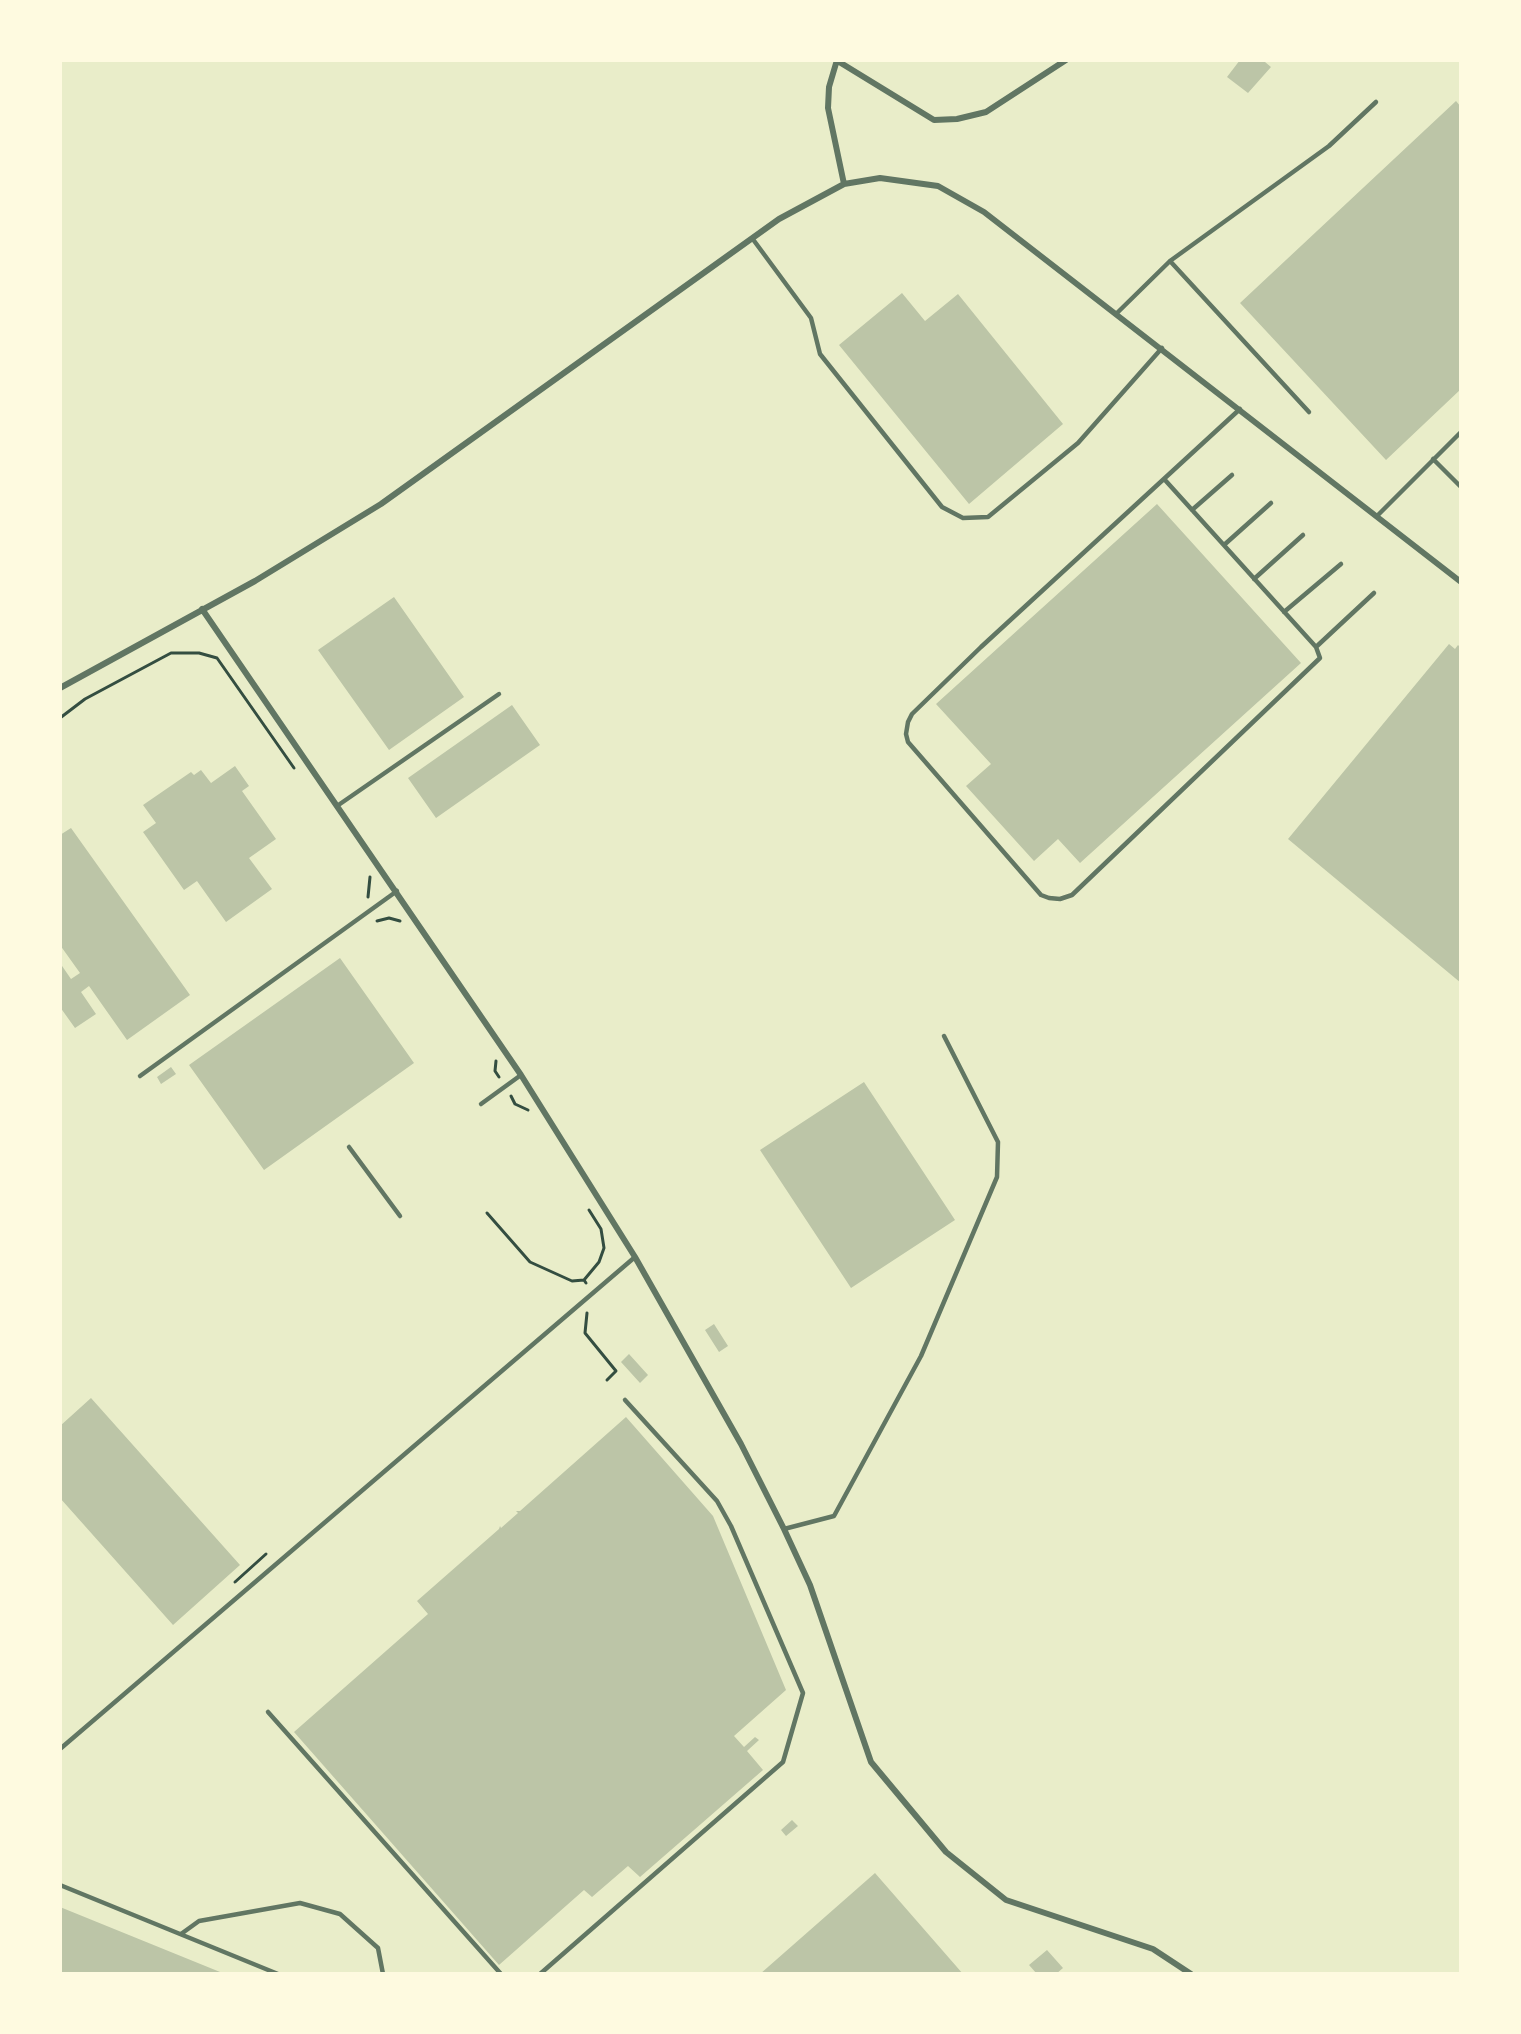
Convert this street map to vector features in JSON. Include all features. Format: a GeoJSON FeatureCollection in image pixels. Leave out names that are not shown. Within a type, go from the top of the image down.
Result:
{"type":"FeatureCollection","features":[{"type":"Feature","properties":{"kind":"street"},"geometry":{"type":"LineString","coordinates":[[844,184],[828,108],[829,87],[836,60],[934,120],[957,119],[986,111],[1066,60]]}},
{"type":"Feature","properties":{"kind":"street"},"geometry":{"type":"LineString","coordinates":[[60,688],[255,581],[381,504],[778,219],[844,184],[880,178],[918,181],[957,195],[984,212],[1461,582]]}},
{"type":"Feature","properties":{"kind":"street"},"geometry":{"type":"LineString","coordinates":[[202,609],[522,1075],[635,1257],[741,1444],[784,1529],[810,1585],[871,1761],[946,1851],[1006,1900],[1153,1949],[1191,1974]]}},
{"type":"Feature","properties":{"kind":"lane"},"geometry":{"type":"LineString","coordinates":[[1117,314],[1170,261],[1314,158],[1376,102]]}},
{"type":"Feature","properties":{"kind":"lane"},"geometry":{"type":"LineString","coordinates":[[752,238],[811,318],[820,354],[942,507],[963,518],[988,517],[1078,443],[1162,348]]}},
{"type":"Feature","properties":{"kind":"lane"},"geometry":{"type":"LineString","coordinates":[[1170,261],[1309,412]]}},
{"type":"Feature","properties":{"kind":"lane"},"geometry":{"type":"LineString","coordinates":[[1165,480],[1316,647],[1319,660],[1072,895],[1060,898],[1041,895],[908,742],[906,734],[908,722],[912,714],[981,647],[1240,409]]}},
{"type":"Feature","properties":{"kind":"lane"},"geometry":{"type":"LineString","coordinates":[[1377,516],[1461,432]]}},
{"type":"Feature","properties":{"kind":"lane"},"geometry":{"type":"LineString","coordinates":[[1433,459],[1461,488]]}},
{"type":"Feature","properties":{"kind":"lane"},"geometry":{"type":"LineString","coordinates":[[1192,510],[1232,475]]}},
{"type":"Feature","properties":{"kind":"lane"},"geometry":{"type":"LineString","coordinates":[[1224,545],[1270,503]]}},
{"type":"Feature","properties":{"kind":"lane"},"geometry":{"type":"LineString","coordinates":[[1254,579],[1303,535]]}},
{"type":"Feature","properties":{"kind":"lane"},"geometry":{"type":"LineString","coordinates":[[1284,612],[1341,564]]}},
{"type":"Feature","properties":{"kind":"lane"},"geometry":{"type":"LineString","coordinates":[[1316,647],[1374,593]]}},
{"type":"Feature","properties":{"kind":"lane"},"geometry":{"type":"LineString","coordinates":[[337,806],[499,694]]}},
{"type":"Feature","properties":{"kind":"lane"},"geometry":{"type":"LineString","coordinates":[[141,1076],[397,891]]}},
{"type":"Feature","properties":{"kind":"lane"},"geometry":{"type":"LineString","coordinates":[[784,1529],[834,1516],[921,1356],[997,1177],[998,1142],[944,1036]]}},
{"type":"Feature","properties":{"kind":"lane"},"geometry":{"type":"LineString","coordinates":[[482,1104],[522,1075]]}},
{"type":"Feature","properties":{"kind":"lane"},"geometry":{"type":"LineString","coordinates":[[349,1147],[400,1216]]}},
{"type":"Feature","properties":{"kind":"lane"},"geometry":{"type":"LineString","coordinates":[[60,1749],[576,1304],[635,1257]]}},
{"type":"Feature","properties":{"kind":"lane"},"geometry":{"type":"LineString","coordinates":[[540,1974],[783,1762],[803,1693],[731,1526],[717,1501],[625,1400]]}},
{"type":"Feature","properties":{"kind":"lane"},"geometry":{"type":"LineString","coordinates":[[268,1712],[501,1974]]}},
{"type":"Feature","properties":{"kind":"lane"},"geometry":{"type":"LineString","coordinates":[[60,1885],[278,1974]]}},
{"type":"Feature","properties":{"kind":"lane"},"geometry":{"type":"LineString","coordinates":[[181,1934],[199,1921],[300,1903],[340,1914],[378,1948],[383,1974]]}},
{"type":"Feature","properties":{"kind":"path"},"geometry":{"type":"LineString","coordinates":[[487,1214],[530,1262],[572,1281],[584,1280]]}},
{"type":"Feature","properties":{"kind":"path"},"geometry":{"type":"LineString","coordinates":[[588,1310],[585,1333],[616,1371],[607,1380]]}},
{"type":"Feature","properties":{"kind":"building"},"geometry":{"type":"Polygon","coordinates":[[[1240,60],[1267,60],[1265,62],[1271,67],[1248,93],[1227,77],[1240,60]]]}},
{"type":"Feature","properties":{"kind":"building"},"geometry":{"type":"Polygon","coordinates":[[[1456,101],[1461,107],[1461,389],[1386,460],[1240,303],[1456,101]]]}},
{"type":"Feature","properties":{"kind":"building"},"geometry":{"type":"Polygon","coordinates":[[[902,293],[925,321],[958,294],[1063,424],[969,504],[839,345],[902,293]]]}},
{"type":"Feature","properties":{"kind":"building"},"geometry":{"type":"Polygon","coordinates":[[[1157,504],[1301,663],[1080,863],[1058,839],[1034,861],[966,786],[991,764],[936,704],[1157,504]]]}},
{"type":"Feature","properties":{"kind":"building"},"geometry":{"type":"Polygon","coordinates":[[[394,597],[464,697],[389,750],[318,650],[394,597]]]}},
{"type":"Feature","properties":{"kind":"building"},"geometry":{"type":"Polygon","coordinates":[[[1449,644],[1455,649],[1458,645],[1461,648],[1461,983],[1288,839],[1449,644]]]}},
{"type":"Feature","properties":{"kind":"building"},"geometry":{"type":"Polygon","coordinates":[[[512,705],[540,745],[436,818],[408,778],[512,705]]]}},
{"type":"Feature","properties":{"kind":"building"},"geometry":{"type":"Polygon","coordinates":[[[235,766],[249,786],[242,791],[276,839],[249,858],[272,889],[226,922],[197,881],[184,890],[143,832],[156,823],[143,805],[191,772],[194,775],[201,770],[211,783],[235,766]]]}},
{"type":"Feature","properties":{"kind":"building"},"geometry":{"type":"Polygon","coordinates":[[[71,828],[190,995],[127,1040],[89,986],[81,992],[96,1014],[75,1028],[60,1007],[60,963],[71,979],[80,973],[60,945],[60,835],[71,828]]]}},
{"type":"Feature","properties":{"kind":"building"},"geometry":{"type":"Polygon","coordinates":[[[340,958],[414,1063],[264,1170],[189,1065],[340,958]]]}},
{"type":"Feature","properties":{"kind":"building"},"geometry":{"type":"Polygon","coordinates":[[[171,1067],[176,1074],[161,1084],[157,1077],[171,1067]]]}},
{"type":"Feature","properties":{"kind":"building"},"geometry":{"type":"Polygon","coordinates":[[[864,1082],[955,1220],[851,1288],[760,1150],[864,1082]]]}},
{"type":"Feature","properties":{"kind":"building"},"geometry":{"type":"Polygon","coordinates":[[[714,1324],[728,1346],[719,1352],[705,1330],[714,1324]]]}},
{"type":"Feature","properties":{"kind":"building"},"geometry":{"type":"Polygon","coordinates":[[[629,1354],[648,1375],[640,1383],[621,1362],[629,1354]]]}},
{"type":"Feature","properties":{"kind":"building"},"geometry":{"type":"Polygon","coordinates":[[[91,1398],[240,1565],[173,1625],[60,1498],[60,1426],[91,1398]]]}},
{"type":"Feature","properties":{"kind":"building"},"geometry":{"type":"Polygon","coordinates":[[[626,1417],[713,1516],[786,1690],[734,1736],[744,1747],[755,1737],[759,1740],[747,1751],[763,1770],[640,1877],[628,1866],[592,1897],[584,1890],[499,1965],[294,1732],[428,1614],[417,1601],[500,1526],[501,1528],[518,1513],[516,1511],[520,1511],[626,1417]]]}},
{"type":"Feature","properties":{"kind":"building"},"geometry":{"type":"Polygon","coordinates":[[[792,1820],[798,1826],[786,1836],[781,1830],[792,1820]]]}},
{"type":"Feature","properties":{"kind":"building"},"geometry":{"type":"Polygon","coordinates":[[[875,1873],[963,1974],[760,1974],[875,1873]]]}},
{"type":"Feature","properties":{"kind":"building"},"geometry":{"type":"Polygon","coordinates":[[[60,1907],[225,1974],[60,1974],[60,1907]]]}},
{"type":"Feature","properties":{"kind":"building"},"geometry":{"type":"Polygon","coordinates":[[[1047,1950],[1063,1968],[1056,1974],[1037,1974],[1029,1965],[1047,1950]]]}}]}
